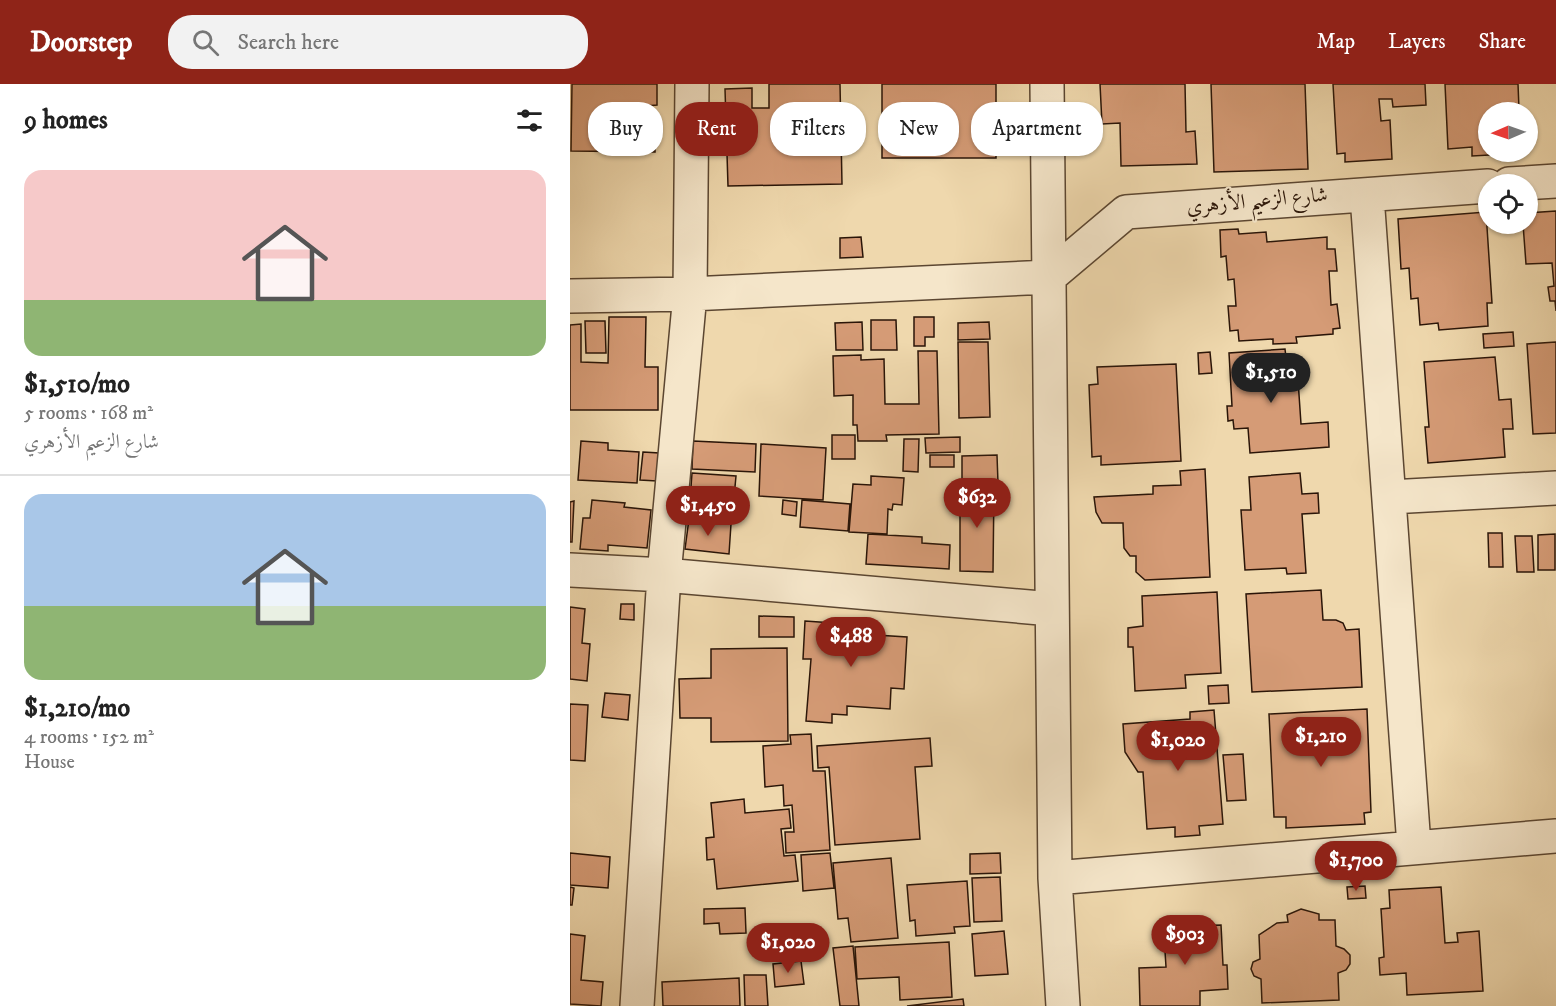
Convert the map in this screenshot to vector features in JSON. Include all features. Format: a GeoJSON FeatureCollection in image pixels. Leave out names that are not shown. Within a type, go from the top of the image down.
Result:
{"type":"FeatureCollection","features":[{"type":"Feature","properties":{"kind":"street"},"geometry":{"type":"LineString","coordinates":[[637,1006],[664,575],[690,294],[692,84]]}},
{"type":"Feature","properties":{"kind":"street"},"geometry":{"type":"LineString","coordinates":[[1047,84],[1055,878],[1063,1006]]}},
{"type":"Feature","properties":{"kind":"street"},"geometry":{"type":"LineString","coordinates":[[1538,182],[1556,181]]}},
{"type":"Feature","properties":{"kind":"street","name":"شارع الزعيم الأزهري"},"geometry":{"type":"LineString","coordinates":[[1049,277],[1126,212],[1478,187]]}},
{"type":"Feature","properties":{"kind":"street"},"geometry":{"type":"LineString","coordinates":[[1367,196],[1414,846]]}},
{"type":"Feature","properties":{"kind":"street"},"geometry":{"type":"LineString","coordinates":[[570,296],[690,294],[1049,277]]}},
{"type":"Feature","properties":{"kind":"street"},"geometry":{"type":"LineString","coordinates":[[1390,497],[1556,489]]}},
{"type":"Feature","properties":{"kind":"street"},"geometry":{"type":"LineString","coordinates":[[570,570],[664,575],[1052,609]]}},
{"type":"Feature","properties":{"kind":"street"},"geometry":{"type":"LineString","coordinates":[[1055,878],[1414,846],[1556,836]]}},
{"type":"Feature","properties":{"kind":"building"},"geometry":{"type":"Polygon","coordinates":[[[572,84],[657,84],[657,102],[588,102],[588,151],[571,151],[572,84]]]}},
{"type":"Feature","properties":{"kind":"building"},"geometry":{"type":"Polygon","coordinates":[[[769,84],[840,84],[840,102],[770,102],[770,156],[841,156],[842,184],[728,186],[727,156],[758,156],[758,108],[769,108],[769,84]]]}},
{"type":"Feature","properties":{"kind":"building"},"geometry":{"type":"Polygon","coordinates":[[[882,84],[996,84],[996,102],[971,102],[971,156],[996,156],[996,158],[882,158],[882,156],[959,156],[959,102],[882,102],[882,84]]]}},
{"type":"Feature","properties":{"kind":"building"},"geometry":{"type":"Polygon","coordinates":[[[1100,84],[1185,84],[1186,132],[1195,131],[1197,164],[1121,166],[1120,123],[1103,124],[1103,102],[1101,102],[1100,84]]]}},
{"type":"Feature","properties":{"kind":"building"},"geometry":{"type":"Polygon","coordinates":[[[1211,84],[1305,84],[1308,169],[1214,172],[1211,84]]]}},
{"type":"Feature","properties":{"kind":"building"},"geometry":{"type":"Polygon","coordinates":[[[1333,84],[1425,84],[1426,105],[1393,107],[1392,99],[1379,99],[1381,121],[1390,120],[1392,159],[1345,162],[1345,153],[1337,154],[1333,84]]]}},
{"type":"Feature","properties":{"kind":"building"},"geometry":{"type":"Polygon","coordinates":[[[1445,84],[1518,84],[1519,102],[1478,102],[1478,156],[1472,156],[1472,147],[1448,149],[1445,84]]]}},
{"type":"Feature","properties":{"kind":"building"},"geometry":{"type":"Polygon","coordinates":[[[752,88],[752,102],[725,102],[725,89],[752,88]]]}},
{"type":"Feature","properties":{"kind":"building"},"geometry":{"type":"Polygon","coordinates":[[[1556,211],[1556,311],[1555,301],[1550,301],[1548,287],[1554,286],[1552,263],[1526,264],[1524,234],[1538,234],[1538,212],[1556,211]]]}},
{"type":"Feature","properties":{"kind":"building"},"geometry":{"type":"Polygon","coordinates":[[[1478,213],[1478,234],[1487,234],[1492,303],[1487,303],[1488,326],[1439,330],[1438,323],[1420,325],[1418,298],[1411,299],[1409,268],[1401,269],[1398,219],[1478,213]]]}},
{"type":"Feature","properties":{"kind":"building"},"geometry":{"type":"Polygon","coordinates":[[[1238,229],[1239,234],[1266,232],[1267,242],[1327,237],[1327,249],[1335,249],[1337,271],[1329,271],[1331,305],[1337,304],[1340,328],[1333,329],[1333,334],[1296,337],[1297,343],[1273,344],[1273,339],[1239,341],[1238,330],[1230,331],[1228,306],[1236,306],[1234,279],[1228,280],[1226,256],[1221,257],[1220,230],[1238,229]]]}},
{"type":"Feature","properties":{"kind":"building"},"geometry":{"type":"Polygon","coordinates":[[[861,237],[863,257],[840,258],[840,238],[861,237]]]}},
{"type":"Feature","properties":{"kind":"building"},"geometry":{"type":"Polygon","coordinates":[[[609,317],[646,317],[645,367],[658,367],[658,410],[570,410],[570,325],[581,324],[581,362],[608,363],[609,317]]]}},
{"type":"Feature","properties":{"kind":"building"},"geometry":{"type":"Polygon","coordinates":[[[914,317],[934,317],[934,337],[925,337],[925,346],[914,346],[914,317]]]}},
{"type":"Feature","properties":{"kind":"building"},"geometry":{"type":"Polygon","coordinates":[[[871,320],[896,320],[897,350],[871,350],[871,320]]]}},
{"type":"Feature","properties":{"kind":"building"},"geometry":{"type":"Polygon","coordinates":[[[585,321],[605,321],[606,353],[586,353],[585,321]]]}},
{"type":"Feature","properties":{"kind":"building"},"geometry":{"type":"Polygon","coordinates":[[[862,322],[863,350],[836,350],[835,323],[862,322]]]}},
{"type":"Feature","properties":{"kind":"building"},"geometry":{"type":"Polygon","coordinates":[[[989,322],[990,339],[958,340],[958,323],[989,322]]]}},
{"type":"Feature","properties":{"kind":"building"},"geometry":{"type":"Polygon","coordinates":[[[1513,332],[1514,346],[1484,348],[1483,334],[1513,332]]]}},
{"type":"Feature","properties":{"kind":"building"},"geometry":{"type":"Polygon","coordinates":[[[958,342],[988,342],[990,417],[959,418],[958,342]]]}},
{"type":"Feature","properties":{"kind":"building"},"geometry":{"type":"Polygon","coordinates":[[[1556,342],[1556,433],[1533,434],[1527,344],[1556,342]]]}},
{"type":"Feature","properties":{"kind":"building"},"geometry":{"type":"Polygon","coordinates":[[[1285,349],[1287,366],[1297,365],[1301,424],[1328,422],[1329,447],[1250,453],[1248,428],[1234,429],[1233,420],[1228,421],[1227,406],[1232,406],[1229,353],[1285,349]]]}},
{"type":"Feature","properties":{"kind":"building"},"geometry":{"type":"Polygon","coordinates":[[[918,351],[937,351],[939,434],[886,435],[887,441],[858,441],[857,425],[853,425],[853,395],[834,396],[833,356],[861,355],[861,360],[884,359],[885,404],[919,404],[918,351]]]}},
{"type":"Feature","properties":{"kind":"building"},"geometry":{"type":"Polygon","coordinates":[[[1210,352],[1212,373],[1199,374],[1198,353],[1210,352]]]}},
{"type":"Feature","properties":{"kind":"building"},"geometry":{"type":"Polygon","coordinates":[[[1495,357],[1499,400],[1511,399],[1513,429],[1503,429],[1505,457],[1428,463],[1425,427],[1429,427],[1424,362],[1495,357]]]}},
{"type":"Feature","properties":{"kind":"building"},"geometry":{"type":"Polygon","coordinates":[[[1176,364],[1181,461],[1101,465],[1101,456],[1092,457],[1089,385],[1098,384],[1097,367],[1176,364]]]}},
{"type":"Feature","properties":{"kind":"building"},"geometry":{"type":"Polygon","coordinates":[[[832,435],[855,435],[855,459],[832,459],[832,435]]]}},
{"type":"Feature","properties":{"kind":"building"},"geometry":{"type":"Polygon","coordinates":[[[960,437],[960,452],[926,453],[925,438],[960,437]]]}},
{"type":"Feature","properties":{"kind":"building"},"geometry":{"type":"Polygon","coordinates":[[[904,439],[919,439],[918,472],[903,471],[904,439]]]}},
{"type":"Feature","properties":{"kind":"building"},"geometry":{"type":"Polygon","coordinates":[[[581,441],[608,443],[608,450],[639,452],[637,483],[578,480],[581,441]]]}},
{"type":"Feature","properties":{"kind":"building"},"geometry":{"type":"Polygon","coordinates":[[[693,441],[756,444],[755,472],[692,469],[693,441]]]}},
{"type":"Feature","properties":{"kind":"building"},"geometry":{"type":"Polygon","coordinates":[[[761,444],[826,448],[823,500],[759,496],[761,444]]]}},
{"type":"Feature","properties":{"kind":"building"},"geometry":{"type":"Polygon","coordinates":[[[643,452],[659,453],[657,481],[640,480],[643,452]]]}},
{"type":"Feature","properties":{"kind":"building"},"geometry":{"type":"Polygon","coordinates":[[[930,455],[954,455],[954,467],[930,467],[930,455]]]}},
{"type":"Feature","properties":{"kind":"building"},"geometry":{"type":"Polygon","coordinates":[[[997,455],[998,483],[962,484],[962,456],[997,455]]]}},
{"type":"Feature","properties":{"kind":"building"},"geometry":{"type":"Polygon","coordinates":[[[1205,469],[1210,577],[1145,580],[1136,572],[1136,556],[1130,556],[1124,548],[1123,523],[1102,523],[1096,512],[1094,497],[1153,494],[1153,486],[1181,485],[1180,471],[1205,469]]]}},
{"type":"Feature","properties":{"kind":"building"},"geometry":{"type":"Polygon","coordinates":[[[692,473],[736,476],[732,519],[689,515],[692,473]]]}},
{"type":"Feature","properties":{"kind":"building"},"geometry":{"type":"Polygon","coordinates":[[[1300,473],[1302,494],[1318,493],[1319,513],[1302,514],[1306,573],[1287,574],[1286,568],[1245,570],[1241,510],[1251,510],[1249,477],[1300,473]]]}},
{"type":"Feature","properties":{"kind":"building"},"geometry":{"type":"Polygon","coordinates":[[[871,476],[904,478],[902,505],[893,504],[892,510],[888,509],[887,534],[849,532],[853,484],[871,485],[871,476]]]}},
{"type":"Feature","properties":{"kind":"building"},"geometry":{"type":"Polygon","coordinates":[[[960,487],[994,487],[993,572],[960,571],[960,487]]]}},
{"type":"Feature","properties":{"kind":"building"},"geometry":{"type":"Polygon","coordinates":[[[592,500],[625,503],[624,507],[651,510],[647,548],[608,545],[608,551],[580,549],[583,518],[590,518],[592,500]]]}},
{"type":"Feature","properties":{"kind":"building"},"geometry":{"type":"Polygon","coordinates":[[[783,500],[797,502],[796,516],[782,514],[783,500]]]}},
{"type":"Feature","properties":{"kind":"building"},"geometry":{"type":"Polygon","coordinates":[[[802,500],[850,504],[848,531],[800,527],[802,500]]]}},
{"type":"Feature","properties":{"kind":"building"},"geometry":{"type":"Polygon","coordinates":[[[574,501],[572,542],[570,542],[570,502],[574,501]]]}},
{"type":"Feature","properties":{"kind":"building"},"geometry":{"type":"Polygon","coordinates":[[[689,519],[731,524],[729,554],[685,549],[689,519]]]}},
{"type":"Feature","properties":{"kind":"building"},"geometry":{"type":"Polygon","coordinates":[[[1488,533],[1502,533],[1503,567],[1489,567],[1488,533]]]}},
{"type":"Feature","properties":{"kind":"building"},"geometry":{"type":"Polygon","coordinates":[[[868,534],[922,537],[922,543],[950,545],[949,569],[866,564],[868,534]]]}},
{"type":"Feature","properties":{"kind":"building"},"geometry":{"type":"Polygon","coordinates":[[[1555,534],[1555,570],[1538,570],[1538,535],[1555,534]]]}},
{"type":"Feature","properties":{"kind":"building"},"geometry":{"type":"Polygon","coordinates":[[[1515,536],[1532,536],[1534,572],[1517,572],[1515,536]]]}},
{"type":"Feature","properties":{"kind":"building"},"geometry":{"type":"Polygon","coordinates":[[[1321,590],[1323,620],[1336,620],[1343,623],[1346,630],[1359,629],[1362,687],[1252,692],[1246,594],[1321,590]]]}},
{"type":"Feature","properties":{"kind":"building"},"geometry":{"type":"Polygon","coordinates":[[[1217,592],[1221,673],[1185,675],[1186,688],[1135,691],[1133,647],[1128,647],[1128,628],[1143,626],[1142,596],[1217,592]]]}},
{"type":"Feature","properties":{"kind":"building"},"geometry":{"type":"Polygon","coordinates":[[[621,604],[634,604],[634,620],[620,619],[621,604]]]}},
{"type":"Feature","properties":{"kind":"building"},"geometry":{"type":"Polygon","coordinates":[[[570,607],[585,609],[582,643],[590,644],[587,681],[570,679],[570,607]]]}},
{"type":"Feature","properties":{"kind":"building"},"geometry":{"type":"Polygon","coordinates":[[[759,616],[794,617],[794,637],[759,637],[759,616]]]}},
{"type":"Feature","properties":{"kind":"building"},"geometry":{"type":"Polygon","coordinates":[[[805,621],[876,626],[876,635],[907,637],[904,689],[891,688],[890,709],[847,706],[847,715],[832,714],[832,723],[806,721],[811,659],[803,659],[805,621]]]}},
{"type":"Feature","properties":{"kind":"building"},"geometry":{"type":"Polygon","coordinates":[[[787,648],[788,741],[711,742],[711,718],[680,718],[679,679],[711,678],[711,649],[787,648]]]}},
{"type":"Feature","properties":{"kind":"building"},"geometry":{"type":"Polygon","coordinates":[[[1228,685],[1229,703],[1209,704],[1208,686],[1228,685]]]}},
{"type":"Feature","properties":{"kind":"building"},"geometry":{"type":"Polygon","coordinates":[[[605,693],[630,695],[628,720],[602,717],[605,693]]]}},
{"type":"Feature","properties":{"kind":"building"},"geometry":{"type":"Polygon","coordinates":[[[570,704],[588,705],[585,761],[570,760],[570,704]]]}},
{"type":"Feature","properties":{"kind":"building"},"geometry":{"type":"Polygon","coordinates":[[[1367,709],[1371,812],[1364,813],[1365,824],[1286,828],[1286,817],[1274,817],[1269,714],[1367,709]]]}},
{"type":"Feature","properties":{"kind":"building"},"geometry":{"type":"Polygon","coordinates":[[[1214,710],[1223,824],[1199,826],[1200,835],[1175,837],[1175,827],[1147,829],[1143,772],[1138,772],[1125,752],[1123,724],[1190,719],[1190,712],[1214,710]]]}},
{"type":"Feature","properties":{"kind":"building"},"geometry":{"type":"Polygon","coordinates":[[[811,734],[813,771],[825,771],[830,850],[786,853],[785,832],[794,832],[792,805],[784,806],[783,785],[765,787],[763,746],[791,744],[790,735],[811,734]]]}},
{"type":"Feature","properties":{"kind":"building"},"geometry":{"type":"Polygon","coordinates":[[[930,738],[932,766],[915,767],[920,839],[835,845],[829,767],[818,768],[817,746],[930,738]]]}},
{"type":"Feature","properties":{"kind":"building"},"geometry":{"type":"Polygon","coordinates":[[[1243,754],[1246,800],[1227,801],[1223,755],[1243,754]]]}},
{"type":"Feature","properties":{"kind":"building"},"geometry":{"type":"Polygon","coordinates":[[[744,799],[745,813],[789,809],[791,828],[781,829],[784,856],[795,855],[798,881],[717,889],[714,859],[707,860],[706,838],[714,837],[711,803],[744,799]]]}},
{"type":"Feature","properties":{"kind":"building"},"geometry":{"type":"Polygon","coordinates":[[[570,853],[610,857],[608,888],[570,885],[570,853]]]}},
{"type":"Feature","properties":{"kind":"building"},"geometry":{"type":"Polygon","coordinates":[[[830,853],[834,888],[803,891],[801,855],[830,853]]]}},
{"type":"Feature","properties":{"kind":"building"},"geometry":{"type":"Polygon","coordinates":[[[1000,853],[1001,873],[970,874],[970,854],[1000,853]]]}},
{"type":"Feature","properties":{"kind":"building"},"geometry":{"type":"Polygon","coordinates":[[[891,858],[898,938],[851,942],[848,918],[838,919],[833,863],[891,858]]]}},
{"type":"Feature","properties":{"kind":"building"},"geometry":{"type":"Polygon","coordinates":[[[1000,877],[1002,921],[974,922],[972,878],[1000,877]]]}},
{"type":"Feature","properties":{"kind":"building"},"geometry":{"type":"Polygon","coordinates":[[[967,881],[970,926],[954,927],[955,933],[916,936],[915,920],[910,921],[907,885],[967,881]]]}},
{"type":"Feature","properties":{"kind":"building"},"geometry":{"type":"Polygon","coordinates":[[[1365,886],[1366,898],[1348,899],[1347,887],[1365,886]]]}},
{"type":"Feature","properties":{"kind":"building"},"geometry":{"type":"Polygon","coordinates":[[[570,887],[574,888],[572,905],[570,905],[570,887]]]}},
{"type":"Feature","properties":{"kind":"building"},"geometry":{"type":"Polygon","coordinates":[[[1441,887],[1445,943],[1458,942],[1457,933],[1479,931],[1483,991],[1407,995],[1406,973],[1380,975],[1379,958],[1384,957],[1381,909],[1390,908],[1389,890],[1441,887]]]}},
{"type":"Feature","properties":{"kind":"building"},"geometry":{"type":"Polygon","coordinates":[[[745,908],[746,933],[720,934],[719,923],[704,924],[704,909],[745,908]]]}},
{"type":"Feature","properties":{"kind":"building"},"geometry":{"type":"Polygon","coordinates":[[[1301,909],[1319,914],[1319,920],[1335,920],[1336,946],[1344,949],[1350,955],[1350,964],[1346,970],[1338,973],[1339,1000],[1262,1003],[1261,979],[1254,976],[1251,969],[1253,962],[1260,959],[1259,935],[1277,923],[1288,922],[1287,915],[1301,909]]]}},
{"type":"Feature","properties":{"kind":"building"},"geometry":{"type":"Polygon","coordinates":[[[1190,917],[1190,926],[1221,925],[1223,965],[1227,965],[1228,989],[1200,991],[1200,1006],[1140,1006],[1139,968],[1166,967],[1163,919],[1190,917]]]}},
{"type":"Feature","properties":{"kind":"building"},"geometry":{"type":"Polygon","coordinates":[[[1004,931],[1008,974],[975,976],[972,934],[1004,931]]]}},
{"type":"Feature","properties":{"kind":"building"},"geometry":{"type":"Polygon","coordinates":[[[570,934],[585,936],[581,980],[603,982],[601,1006],[570,1004],[570,934]]]}},
{"type":"Feature","properties":{"kind":"building"},"geometry":{"type":"Polygon","coordinates":[[[949,942],[952,997],[900,1000],[899,977],[857,979],[855,947],[949,942]]]}},
{"type":"Feature","properties":{"kind":"building"},"geometry":{"type":"Polygon","coordinates":[[[853,946],[859,1006],[840,1006],[833,948],[853,946]]]}},
{"type":"Feature","properties":{"kind":"building"},"geometry":{"type":"Polygon","coordinates":[[[801,961],[804,984],[775,987],[773,964],[801,961]]]}},
{"type":"Feature","properties":{"kind":"building"},"geometry":{"type":"Polygon","coordinates":[[[744,975],[766,975],[768,1006],[745,1006],[744,975]]]}},
{"type":"Feature","properties":{"kind":"building"},"geometry":{"type":"Polygon","coordinates":[[[739,978],[740,1006],[663,1006],[662,982],[739,978]]]}},
{"type":"Feature","properties":{"kind":"building"},"geometry":{"type":"Polygon","coordinates":[[[963,999],[964,1006],[907,1006],[963,999]]]}}]}
